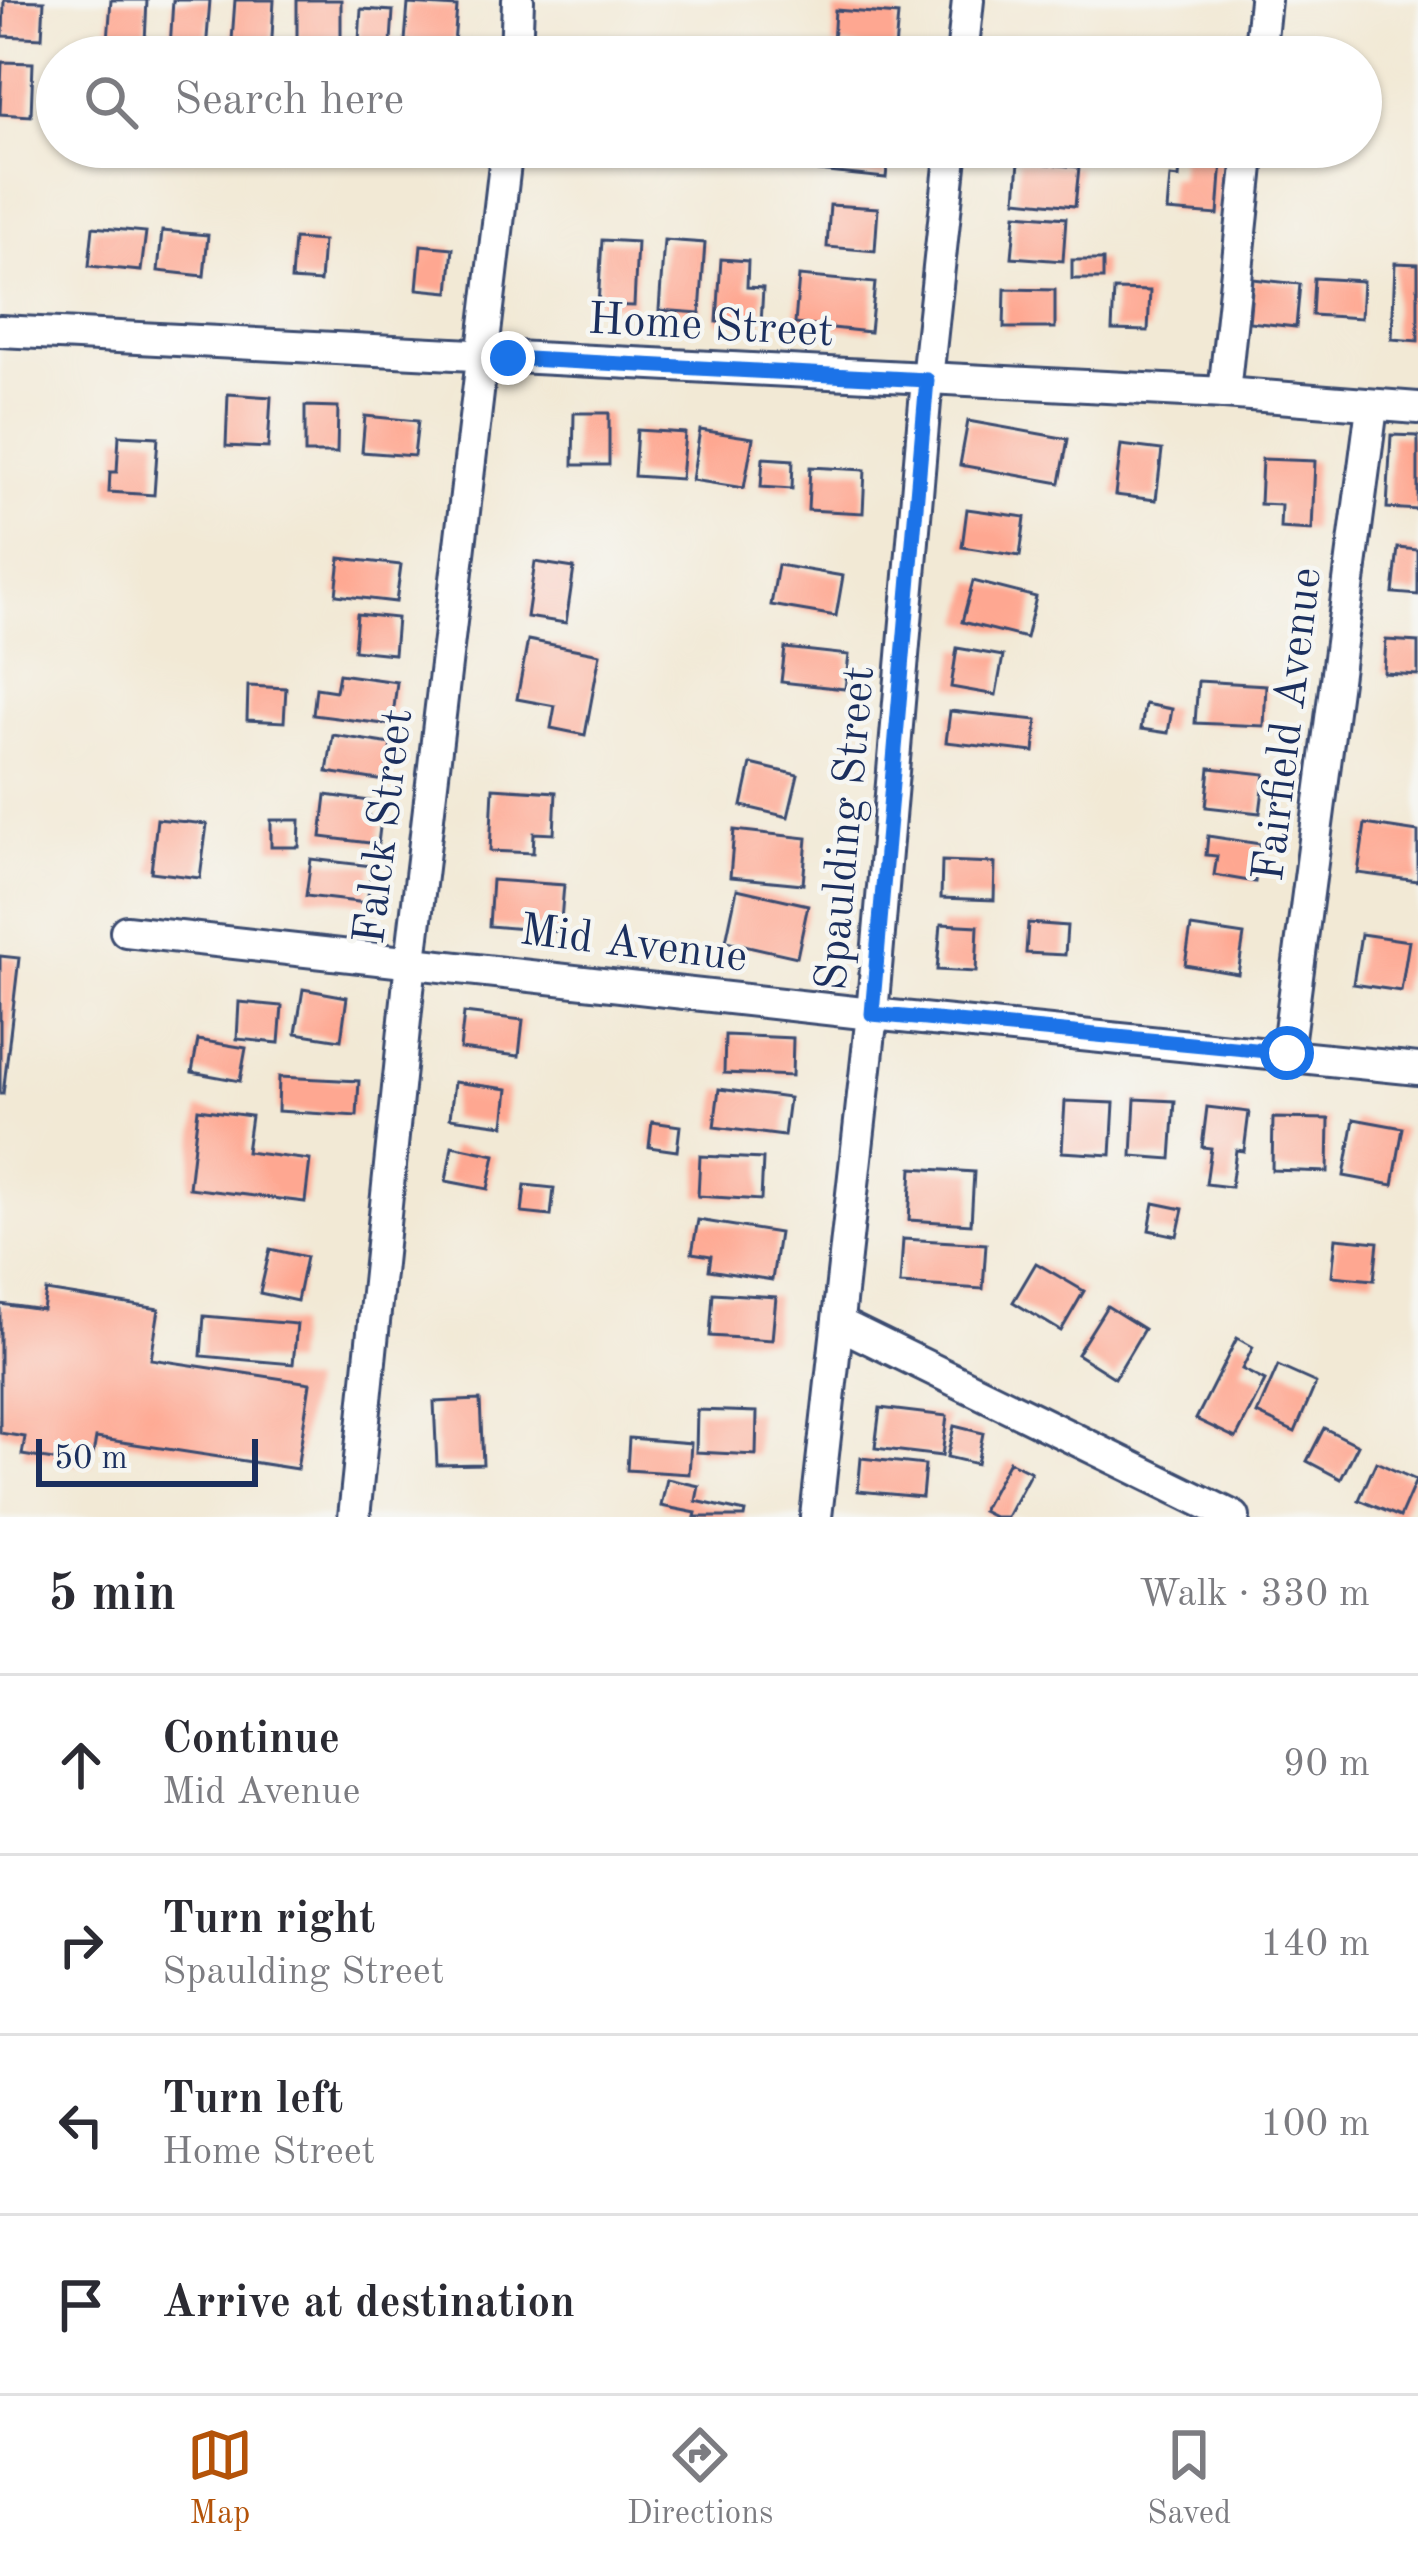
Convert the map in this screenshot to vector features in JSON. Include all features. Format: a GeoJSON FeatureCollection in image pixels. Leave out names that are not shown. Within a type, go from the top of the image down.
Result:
{"type":"FeatureCollection","features":[{"type":"Feature","properties":{"kind":"street"},"geometry":{"type":"LineString","coordinates":[[517,36],[518,0]]}},
{"type":"Feature","properties":{"kind":"street"},"geometry":{"type":"LineString","coordinates":[[964,36],[968,0]]}},
{"type":"Feature","properties":{"kind":"street"},"geometry":{"type":"LineString","coordinates":[[1261,36],[1265,0]]}},
{"type":"Feature","properties":{"kind":"street","name":"Falck Street"},"geometry":{"type":"LineString","coordinates":[[354,1517],[411,961],[504,168]]}},
{"type":"Feature","properties":{"kind":"street","name":"Spaulding Street"},"geometry":{"type":"LineString","coordinates":[[816,1517],[872,1014],[950,168]]}},
{"type":"Feature","properties":{"kind":"street"},"geometry":{"type":"LineString","coordinates":[[1224,393],[1248,168]]}},
{"type":"Feature","properties":{"kind":"street","name":"Home Street"},"geometry":{"type":"LineString","coordinates":[[0,331],[1224,393],[1418,408]]}},
{"type":"Feature","properties":{"kind":"street","name":"Fairfield Avenue"},"geometry":{"type":"LineString","coordinates":[[1287,1053],[1372,406]]}},
{"type":"Feature","properties":{"kind":"street","name":"Mid Avenue"},"geometry":{"type":"LineString","coordinates":[[126,931],[1418,1069]]}},
{"type":"Feature","properties":{"kind":"street"},"geometry":{"type":"LineString","coordinates":[[838,1323],[1234,1517]]}},
{"type":"Feature","properties":{"kind":"building"},"geometry":{"type":"Polygon","coordinates":[[[4,0],[44,1],[42,36],[3,36],[4,0]]]}},
{"type":"Feature","properties":{"kind":"building"},"geometry":{"type":"Polygon","coordinates":[[[111,0],[147,0],[145,36],[108,36],[111,0]]]}},
{"type":"Feature","properties":{"kind":"building"},"geometry":{"type":"Polygon","coordinates":[[[173,0],[210,0],[207,36],[171,36],[173,0]]]}},
{"type":"Feature","properties":{"kind":"building"},"geometry":{"type":"Polygon","coordinates":[[[235,0],[274,0],[272,36],[232,36],[235,0]]]}},
{"type":"Feature","properties":{"kind":"building"},"geometry":{"type":"Polygon","coordinates":[[[297,0],[341,0],[341,36],[297,36],[297,0]]]}},
{"type":"Feature","properties":{"kind":"building"},"geometry":{"type":"Polygon","coordinates":[[[408,4],[457,7],[455,36],[405,36],[408,4]]]}},
{"type":"Feature","properties":{"kind":"building"},"geometry":{"type":"Polygon","coordinates":[[[361,9],[393,11],[391,36],[359,36],[361,9]]]}},
{"type":"Feature","properties":{"kind":"building"},"geometry":{"type":"Polygon","coordinates":[[[835,10],[898,15],[896,36],[834,36],[835,10]]]}},
{"type":"Feature","properties":{"kind":"building"},"geometry":{"type":"Polygon","coordinates":[[[2,62],[33,63],[31,116],[0,114],[2,62]]]}},
{"type":"Feature","properties":{"kind":"building"},"geometry":{"type":"Polygon","coordinates":[[[818,168],[887,168],[886,178],[818,168]]]}},
{"type":"Feature","properties":{"kind":"building"},"geometry":{"type":"Polygon","coordinates":[[[1018,168],[1079,168],[1075,206],[1016,200],[1018,168]]]}},
{"type":"Feature","properties":{"kind":"building"},"geometry":{"type":"Polygon","coordinates":[[[1180,168],[1221,168],[1218,215],[1167,211],[1170,177],[1179,178],[1180,168]]]}},
{"type":"Feature","properties":{"kind":"building"},"geometry":{"type":"Polygon","coordinates":[[[830,205],[878,208],[875,251],[827,247],[830,205]]]}},
{"type":"Feature","properties":{"kind":"building"},"geometry":{"type":"Polygon","coordinates":[[[1016,214],[1066,218],[1063,261],[1012,257],[1016,214]]]}},
{"type":"Feature","properties":{"kind":"building"},"geometry":{"type":"Polygon","coordinates":[[[93,227],[146,232],[141,271],[89,266],[93,227]]]}},
{"type":"Feature","properties":{"kind":"building"},"geometry":{"type":"Polygon","coordinates":[[[162,231],[208,235],[204,276],[158,271],[162,231]]]}},
{"type":"Feature","properties":{"kind":"building"},"geometry":{"type":"Polygon","coordinates":[[[294,239],[323,241],[320,282],[291,280],[294,239]]]}},
{"type":"Feature","properties":{"kind":"building"},"geometry":{"type":"Polygon","coordinates":[[[602,240],[637,242],[634,306],[598,305],[602,240]]]}},
{"type":"Feature","properties":{"kind":"building"},"geometry":{"type":"Polygon","coordinates":[[[664,240],[705,243],[700,313],[659,310],[664,240]]]}},
{"type":"Feature","properties":{"kind":"building"},"geometry":{"type":"Polygon","coordinates":[[[421,245],[453,248],[449,292],[417,289],[421,245]]]}},
{"type":"Feature","properties":{"kind":"building"},"geometry":{"type":"Polygon","coordinates":[[[721,259],[748,261],[747,287],[763,288],[761,324],[717,322],[721,259]]]}},
{"type":"Feature","properties":{"kind":"building"},"geometry":{"type":"Polygon","coordinates":[[[1072,260],[1103,260],[1103,279],[1072,279],[1072,260]]]}},
{"type":"Feature","properties":{"kind":"building"},"geometry":{"type":"Polygon","coordinates":[[[1395,263],[1418,264],[1418,341],[1392,339],[1395,263]]]}},
{"type":"Feature","properties":{"kind":"building"},"geometry":{"type":"Polygon","coordinates":[[[799,276],[875,283],[870,332],[795,324],[799,276]]]}},
{"type":"Feature","properties":{"kind":"building"},"geometry":{"type":"Polygon","coordinates":[[[1314,278],[1363,281],[1361,318],[1312,315],[1314,278]]]}},
{"type":"Feature","properties":{"kind":"building"},"geometry":{"type":"Polygon","coordinates":[[[1253,279],[1300,284],[1296,327],[1249,322],[1253,279]]]}},
{"type":"Feature","properties":{"kind":"building"},"geometry":{"type":"Polygon","coordinates":[[[1005,289],[1055,290],[1055,328],[1004,328],[1005,289]]]}},
{"type":"Feature","properties":{"kind":"building"},"geometry":{"type":"Polygon","coordinates":[[[1114,290],[1150,291],[1148,331],[1112,330],[1114,290]]]}},
{"type":"Feature","properties":{"kind":"building"},"geometry":{"type":"Polygon","coordinates":[[[228,394],[271,397],[268,448],[226,446],[228,394]]]}},
{"type":"Feature","properties":{"kind":"building"},"geometry":{"type":"Polygon","coordinates":[[[305,406],[338,407],[337,453],[305,453],[305,406]]]}},
{"type":"Feature","properties":{"kind":"building"},"geometry":{"type":"Polygon","coordinates":[[[574,413],[609,413],[609,465],[573,465],[574,413]]]}},
{"type":"Feature","properties":{"kind":"building"},"geometry":{"type":"Polygon","coordinates":[[[365,416],[418,421],[414,456],[362,452],[365,416]]]}},
{"type":"Feature","properties":{"kind":"building"},"geometry":{"type":"Polygon","coordinates":[[[968,421],[1068,439],[1060,483],[960,465],[968,421]]]}},
{"type":"Feature","properties":{"kind":"building"},"geometry":{"type":"Polygon","coordinates":[[[637,430],[685,433],[681,479],[634,476],[637,430]]]}},
{"type":"Feature","properties":{"kind":"building"},"geometry":{"type":"Polygon","coordinates":[[[700,430],[753,438],[744,488],[692,480],[700,430]]]}},
{"type":"Feature","properties":{"kind":"building"},"geometry":{"type":"Polygon","coordinates":[[[119,435],[158,437],[154,495],[109,492],[110,472],[117,472],[119,435]]]}},
{"type":"Feature","properties":{"kind":"building"},"geometry":{"type":"Polygon","coordinates":[[[1391,435],[1418,436],[1418,510],[1387,508],[1391,435]]]}},
{"type":"Feature","properties":{"kind":"building"},"geometry":{"type":"Polygon","coordinates":[[[1121,445],[1162,450],[1156,500],[1115,495],[1121,445]]]}},
{"type":"Feature","properties":{"kind":"building"},"geometry":{"type":"Polygon","coordinates":[[[763,458],[793,460],[792,489],[761,487],[763,458]]]}},
{"type":"Feature","properties":{"kind":"building"},"geometry":{"type":"Polygon","coordinates":[[[1262,459],[1315,461],[1312,530],[1280,528],[1281,505],[1260,504],[1262,459]]]}},
{"type":"Feature","properties":{"kind":"building"},"geometry":{"type":"Polygon","coordinates":[[[810,467],[865,470],[863,513],[808,510],[810,467]]]}},
{"type":"Feature","properties":{"kind":"building"},"geometry":{"type":"Polygon","coordinates":[[[967,509],[1025,517],[1020,556],[962,547],[967,509]]]}},
{"type":"Feature","properties":{"kind":"building"},"geometry":{"type":"Polygon","coordinates":[[[1398,548],[1418,550],[1418,595],[1393,593],[1398,548]]]}},
{"type":"Feature","properties":{"kind":"building"},"geometry":{"type":"Polygon","coordinates":[[[340,558],[401,565],[396,602],[336,595],[340,558]]]}},
{"type":"Feature","properties":{"kind":"building"},"geometry":{"type":"Polygon","coordinates":[[[535,562],[574,568],[566,623],[527,617],[535,562]]]}},
{"type":"Feature","properties":{"kind":"building"},"geometry":{"type":"Polygon","coordinates":[[[778,565],[843,576],[836,616],[771,605],[778,565]]]}},
{"type":"Feature","properties":{"kind":"building"},"geometry":{"type":"Polygon","coordinates":[[[973,581],[1036,597],[1026,638],[962,622],[973,581]]]}},
{"type":"Feature","properties":{"kind":"building"},"geometry":{"type":"Polygon","coordinates":[[[357,614],[397,618],[394,654],[354,650],[357,614]]]}},
{"type":"Feature","properties":{"kind":"building"},"geometry":{"type":"Polygon","coordinates":[[[528,640],[600,654],[585,735],[551,728],[555,706],[517,699],[528,640]]]}},
{"type":"Feature","properties":{"kind":"building"},"geometry":{"type":"Polygon","coordinates":[[[1386,640],[1418,642],[1418,675],[1384,673],[1386,640]]]}},
{"type":"Feature","properties":{"kind":"building"},"geometry":{"type":"Polygon","coordinates":[[[785,648],[849,655],[845,689],[781,682],[785,648]]]}},
{"type":"Feature","properties":{"kind":"building"},"geometry":{"type":"Polygon","coordinates":[[[957,648],[1003,656],[996,695],[951,687],[957,648]]]}},
{"type":"Feature","properties":{"kind":"building"},"geometry":{"type":"Polygon","coordinates":[[[339,674],[397,682],[392,725],[313,715],[316,688],[336,691],[339,674]]]}},
{"type":"Feature","properties":{"kind":"building"},"geometry":{"type":"Polygon","coordinates":[[[1198,681],[1266,685],[1264,726],[1195,723],[1198,681]]]}},
{"type":"Feature","properties":{"kind":"building"},"geometry":{"type":"Polygon","coordinates":[[[248,686],[286,688],[284,722],[247,720],[248,686]]]}},
{"type":"Feature","properties":{"kind":"building"},"geometry":{"type":"Polygon","coordinates":[[[1145,704],[1172,709],[1168,733],[1141,729],[1145,704]]]}},
{"type":"Feature","properties":{"kind":"building"},"geometry":{"type":"Polygon","coordinates":[[[950,711],[1037,720],[1034,752],[946,742],[950,711]]]}},
{"type":"Feature","properties":{"kind":"building"},"geometry":{"type":"Polygon","coordinates":[[[333,735],[391,744],[385,781],[327,772],[333,735]]]}},
{"type":"Feature","properties":{"kind":"building"},"geometry":{"type":"Polygon","coordinates":[[[751,764],[798,775],[788,817],[742,806],[751,764]]]}},
{"type":"Feature","properties":{"kind":"building"},"geometry":{"type":"Polygon","coordinates":[[[1210,768],[1265,774],[1260,813],[1206,807],[1210,768]]]}},
{"type":"Feature","properties":{"kind":"building"},"geometry":{"type":"Polygon","coordinates":[[[493,788],[556,792],[554,834],[534,833],[533,853],[490,851],[493,788]]]}},
{"type":"Feature","properties":{"kind":"building"},"geometry":{"type":"Polygon","coordinates":[[[326,795],[370,801],[368,817],[381,819],[378,844],[321,837],[326,795]]]}},
{"type":"Feature","properties":{"kind":"building"},"geometry":{"type":"Polygon","coordinates":[[[157,819],[207,824],[200,878],[151,872],[157,819]]]}},
{"type":"Feature","properties":{"kind":"building"},"geometry":{"type":"Polygon","coordinates":[[[271,820],[300,820],[299,847],[271,847],[271,820]]]}},
{"type":"Feature","properties":{"kind":"building"},"geometry":{"type":"Polygon","coordinates":[[[1365,824],[1418,832],[1418,881],[1358,873],[1365,824]]]}},
{"type":"Feature","properties":{"kind":"building"},"geometry":{"type":"Polygon","coordinates":[[[734,830],[807,838],[803,884],[730,877],[734,830]]]}},
{"type":"Feature","properties":{"kind":"building"},"geometry":{"type":"Polygon","coordinates":[[[1208,836],[1260,844],[1255,882],[1214,875],[1217,856],[1206,855],[1208,836]]]}},
{"type":"Feature","properties":{"kind":"building"},"geometry":{"type":"Polygon","coordinates":[[[311,859],[372,866],[367,903],[306,896],[311,859]]]}},
{"type":"Feature","properties":{"kind":"building"},"geometry":{"type":"Polygon","coordinates":[[[942,861],[995,863],[994,900],[941,898],[942,861]]]}},
{"type":"Feature","properties":{"kind":"building"},"geometry":{"type":"Polygon","coordinates":[[[492,880],[564,885],[560,932],[489,926],[492,880]]]}},
{"type":"Feature","properties":{"kind":"building"},"geometry":{"type":"Polygon","coordinates":[[[737,889],[808,905],[797,957],[726,941],[737,889]]]}},
{"type":"Feature","properties":{"kind":"building"},"geometry":{"type":"Polygon","coordinates":[[[1028,923],[1067,926],[1065,955],[1026,953],[1028,923]]]}},
{"type":"Feature","properties":{"kind":"building"},"geometry":{"type":"Polygon","coordinates":[[[941,924],[978,926],[976,972],[937,970],[941,924]]]}},
{"type":"Feature","properties":{"kind":"building"},"geometry":{"type":"Polygon","coordinates":[[[1191,927],[1244,935],[1238,974],[1185,965],[1191,927]]]}},
{"type":"Feature","properties":{"kind":"building"},"geometry":{"type":"Polygon","coordinates":[[[1361,934],[1409,941],[1401,991],[1353,984],[1361,934]]]}},
{"type":"Feature","properties":{"kind":"building"},"geometry":{"type":"Polygon","coordinates":[[[0,956],[19,958],[3,1094],[0,1094],[0,956]]]}},
{"type":"Feature","properties":{"kind":"building"},"geometry":{"type":"Polygon","coordinates":[[[303,989],[347,997],[341,1040],[296,1033],[303,989]]]}},
{"type":"Feature","properties":{"kind":"building"},"geometry":{"type":"Polygon","coordinates":[[[239,1002],[282,1006],[279,1043],[237,1039],[239,1002]]]}},
{"type":"Feature","properties":{"kind":"building"},"geometry":{"type":"Polygon","coordinates":[[[464,1013],[523,1020],[519,1056],[460,1049],[464,1013]]]}},
{"type":"Feature","properties":{"kind":"building"},"geometry":{"type":"Polygon","coordinates":[[[725,1035],[793,1038],[792,1076],[724,1073],[725,1035]]]}},
{"type":"Feature","properties":{"kind":"building"},"geometry":{"type":"Polygon","coordinates":[[[198,1040],[246,1048],[240,1081],[192,1072],[198,1040]]]}},
{"type":"Feature","properties":{"kind":"building"},"geometry":{"type":"Polygon","coordinates":[[[279,1077],[359,1081],[357,1116],[278,1111],[279,1077]]]}},
{"type":"Feature","properties":{"kind":"building"},"geometry":{"type":"Polygon","coordinates":[[[454,1082],[508,1089],[504,1125],[450,1118],[454,1082]]]}},
{"type":"Feature","properties":{"kind":"building"},"geometry":{"type":"Polygon","coordinates":[[[719,1089],[789,1098],[784,1136],[714,1127],[719,1089]]]}},
{"type":"Feature","properties":{"kind":"building"},"geometry":{"type":"Polygon","coordinates":[[[1135,1099],[1175,1101],[1171,1159],[1132,1156],[1135,1099]]]}},
{"type":"Feature","properties":{"kind":"building"},"geometry":{"type":"Polygon","coordinates":[[[1065,1101],[1114,1103],[1111,1155],[1062,1152],[1065,1101]]]}},
{"type":"Feature","properties":{"kind":"building"},"geometry":{"type":"Polygon","coordinates":[[[1207,1107],[1249,1112],[1244,1151],[1236,1150],[1231,1187],[1206,1184],[1211,1148],[1202,1147],[1207,1107]]]}},
{"type":"Feature","properties":{"kind":"building"},"geometry":{"type":"Polygon","coordinates":[[[198,1109],[251,1116],[246,1152],[310,1160],[305,1202],[189,1188],[198,1109]]]}},
{"type":"Feature","properties":{"kind":"building"},"geometry":{"type":"Polygon","coordinates":[[[1273,1118],[1329,1119],[1328,1172],[1272,1170],[1273,1118]]]}},
{"type":"Feature","properties":{"kind":"building"},"geometry":{"type":"Polygon","coordinates":[[[1354,1119],[1403,1128],[1393,1185],[1344,1176],[1354,1119]]]}},
{"type":"Feature","properties":{"kind":"building"},"geometry":{"type":"Polygon","coordinates":[[[652,1122],[680,1126],[677,1151],[649,1147],[652,1122]]]}},
{"type":"Feature","properties":{"kind":"building"},"geometry":{"type":"Polygon","coordinates":[[[452,1146],[495,1155],[488,1189],[446,1181],[452,1146]]]}},
{"type":"Feature","properties":{"kind":"building"},"geometry":{"type":"Polygon","coordinates":[[[700,1156],[763,1159],[761,1200],[698,1196],[700,1156]]]}},
{"type":"Feature","properties":{"kind":"building"},"geometry":{"type":"Polygon","coordinates":[[[912,1168],[974,1172],[971,1224],[909,1220],[912,1168]]]}},
{"type":"Feature","properties":{"kind":"building"},"geometry":{"type":"Polygon","coordinates":[[[525,1185],[554,1188],[551,1216],[522,1213],[525,1185]]]}},
{"type":"Feature","properties":{"kind":"building"},"geometry":{"type":"Polygon","coordinates":[[[1154,1203],[1183,1209],[1177,1236],[1149,1230],[1154,1203]]]}},
{"type":"Feature","properties":{"kind":"building"},"geometry":{"type":"Polygon","coordinates":[[[698,1220],[779,1233],[772,1280],[709,1270],[711,1256],[692,1253],[698,1220]]]}},
{"type":"Feature","properties":{"kind":"building"},"geometry":{"type":"Polygon","coordinates":[[[1336,1238],[1378,1242],[1374,1280],[1332,1276],[1336,1238]]]}},
{"type":"Feature","properties":{"kind":"building"},"geometry":{"type":"Polygon","coordinates":[[[903,1239],[986,1244],[983,1289],[900,1284],[903,1239]]]}},
{"type":"Feature","properties":{"kind":"building"},"geometry":{"type":"Polygon","coordinates":[[[270,1249],[306,1257],[297,1301],[260,1293],[270,1249]]]}},
{"type":"Feature","properties":{"kind":"building"},"geometry":{"type":"Polygon","coordinates":[[[1036,1263],[1084,1291],[1061,1331],[1013,1302],[1036,1263]]]}},
{"type":"Feature","properties":{"kind":"building"},"geometry":{"type":"Polygon","coordinates":[[[46,1291],[159,1309],[151,1359],[310,1383],[297,1469],[96,1438],[91,1466],[22,1455],[25,1437],[0,1433],[0,1304],[43,1310],[46,1291]]]}},
{"type":"Feature","properties":{"kind":"building"},"geometry":{"type":"Polygon","coordinates":[[[713,1293],[776,1297],[772,1340],[710,1336],[713,1293]]]}},
{"type":"Feature","properties":{"kind":"building"},"geometry":{"type":"Polygon","coordinates":[[[1107,1306],[1144,1329],[1115,1378],[1077,1354],[1107,1306]]]}},
{"type":"Feature","properties":{"kind":"building"},"geometry":{"type":"Polygon","coordinates":[[[204,1316],[297,1324],[293,1364],[201,1356],[204,1316]]]}},
{"type":"Feature","properties":{"kind":"building"},"geometry":{"type":"Polygon","coordinates":[[[1237,1338],[1253,1347],[1242,1369],[1265,1381],[1236,1438],[1196,1419],[1237,1338]]]}},
{"type":"Feature","properties":{"kind":"building"},"geometry":{"type":"Polygon","coordinates":[[[1278,1366],[1316,1383],[1295,1432],[1257,1414],[1278,1366]]]}},
{"type":"Feature","properties":{"kind":"building"},"geometry":{"type":"Polygon","coordinates":[[[480,1400],[483,1464],[437,1465],[434,1402],[480,1400]]]}},
{"type":"Feature","properties":{"kind":"building"},"geometry":{"type":"Polygon","coordinates":[[[880,1408],[947,1416],[942,1456],[875,1448],[880,1408]]]}},
{"type":"Feature","properties":{"kind":"building"},"geometry":{"type":"Polygon","coordinates":[[[697,1410],[757,1412],[756,1455],[696,1452],[697,1410]]]}},
{"type":"Feature","properties":{"kind":"building"},"geometry":{"type":"Polygon","coordinates":[[[954,1426],[983,1433],[977,1464],[947,1457],[954,1426]]]}},
{"type":"Feature","properties":{"kind":"building"},"geometry":{"type":"Polygon","coordinates":[[[1324,1428],[1358,1445],[1341,1479],[1307,1461],[1324,1428]]]}},
{"type":"Feature","properties":{"kind":"building"},"geometry":{"type":"Polygon","coordinates":[[[629,1438],[691,1443],[689,1474],[627,1470],[629,1438]]]}},
{"type":"Feature","properties":{"kind":"building"},"geometry":{"type":"Polygon","coordinates":[[[861,1458],[925,1465],[922,1497],[858,1491],[861,1458]]]}},
{"type":"Feature","properties":{"kind":"building"},"geometry":{"type":"Polygon","coordinates":[[[1009,1461],[1031,1472],[1007,1517],[994,1517],[982,1511],[1009,1461]]]}},
{"type":"Feature","properties":{"kind":"building"},"geometry":{"type":"Polygon","coordinates":[[[1376,1462],[1416,1480],[1400,1517],[1359,1500],[1376,1462]]]}},
{"type":"Feature","properties":{"kind":"building"},"geometry":{"type":"Polygon","coordinates":[[[667,1479],[699,1486],[696,1501],[745,1512],[744,1517],[695,1517],[696,1513],[661,1506],[667,1479]]]}},
{"type":"Feature","properties":{"kind":"route"},"geometry":{"type":"LineString","coordinates":[[508,358],[927,380],[872,1014],[1287,1053]]}}]}
